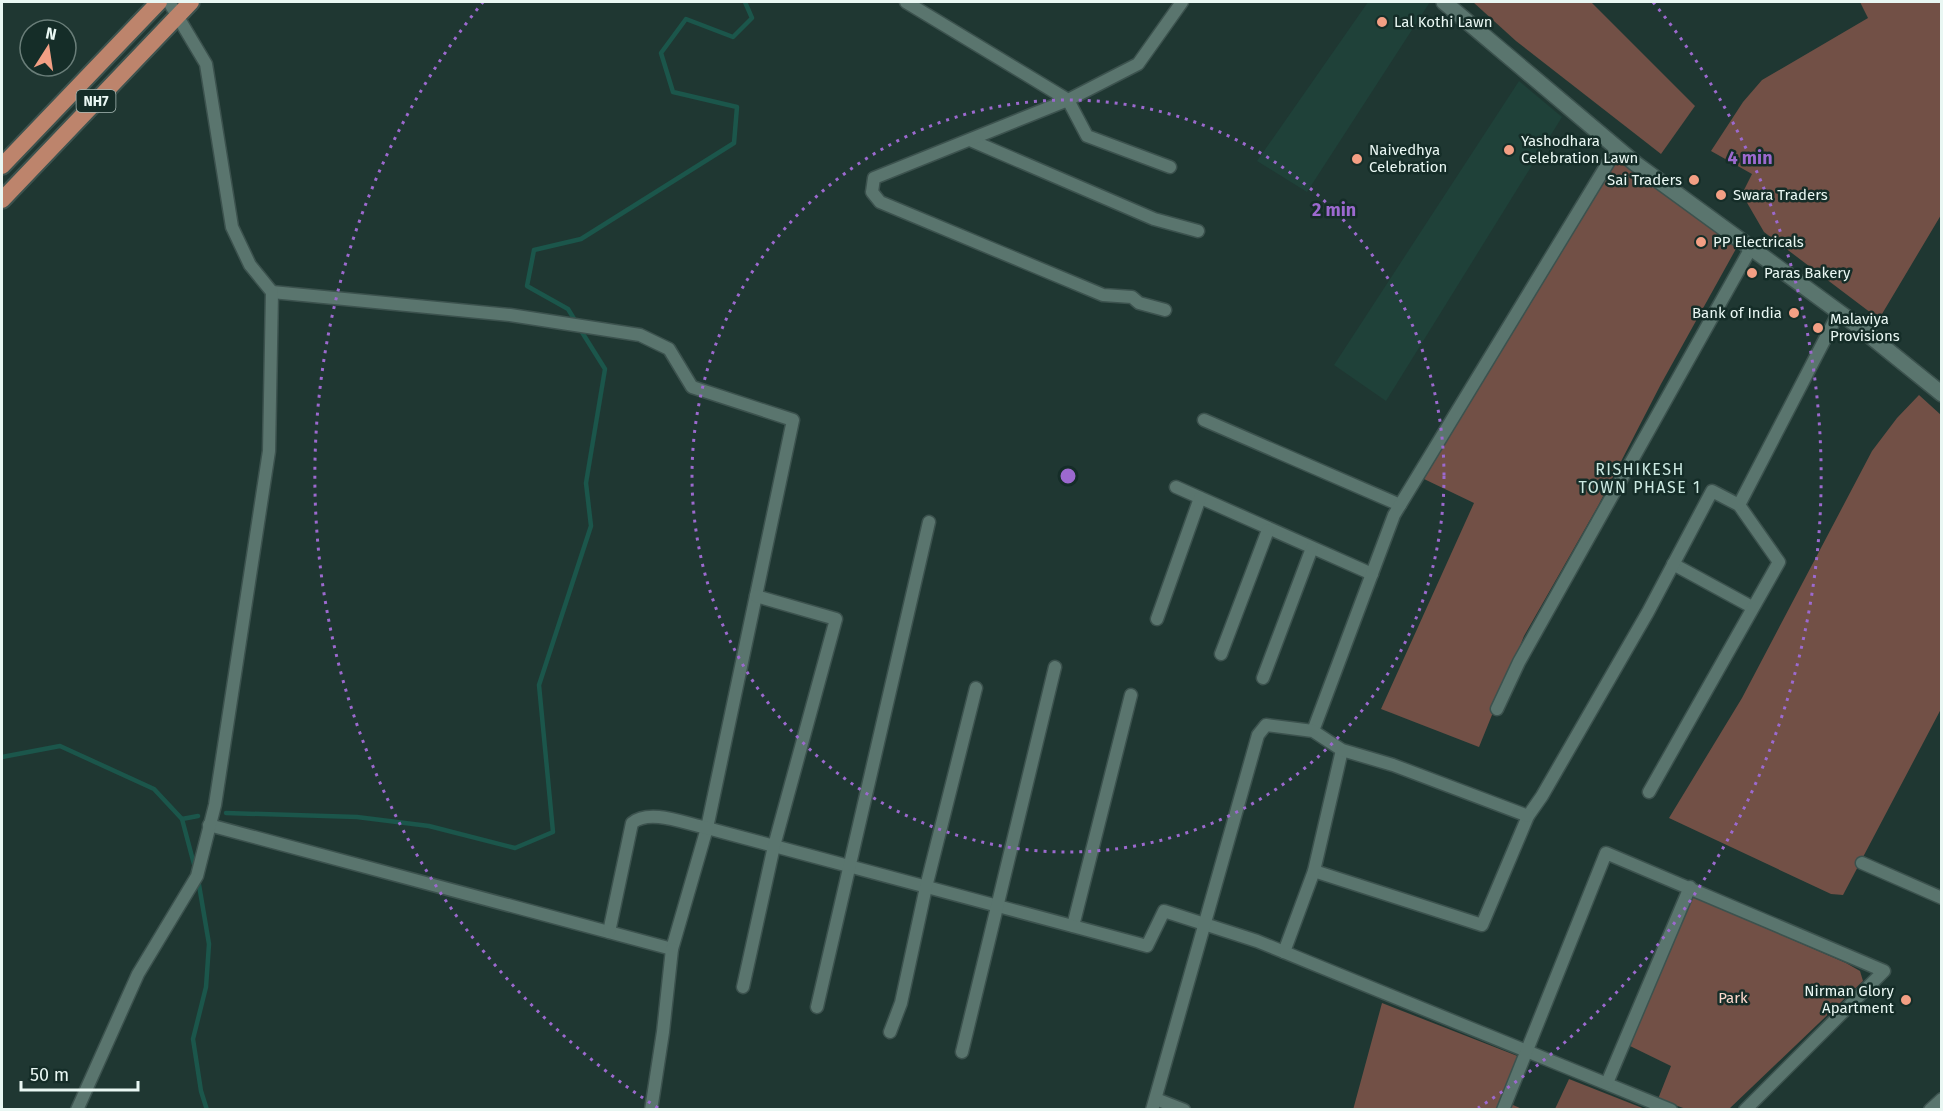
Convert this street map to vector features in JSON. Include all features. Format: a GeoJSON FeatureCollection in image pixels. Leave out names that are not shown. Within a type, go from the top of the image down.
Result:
{"type":"FeatureCollection","features":[{"type":"Feature","properties":{"kind":"main road"},"geometry":{"type":"LineString","coordinates":[[2,166],[159,2]]}},
{"type":"Feature","properties":{"kind":"main road","name":"NH7"},"geometry":{"type":"LineString","coordinates":[[2,200],[172,9],[191,2]]}},
{"type":"Feature","properties":{"kind":"street"},"geometry":{"type":"LineString","coordinates":[[906,2],[1068,100],[1087,136],[1170,167]]}},
{"type":"Feature","properties":{"kind":"street"},"geometry":{"type":"LineString","coordinates":[[1165,310],[1139,303],[1132,297],[1103,295],[880,202],[872,192],[874,178],[1068,100],[1138,64],[1182,2]]}},
{"type":"Feature","properties":{"kind":"street"},"geometry":{"type":"LineString","coordinates":[[1444,2],[1617,148],[1839,312],[1941,394]]}},
{"type":"Feature","properties":{"kind":"street"},"geometry":{"type":"LineString","coordinates":[[77,1110],[138,974],[197,876],[215,805],[269,451],[272,292],[250,265],[232,227],[206,64],[172,9]]}},
{"type":"Feature","properties":{"kind":"street"},"geometry":{"type":"LineString","coordinates":[[970,140],[1154,219],[1198,231]]}},
{"type":"Feature","properties":{"kind":"street"},"geometry":{"type":"LineString","coordinates":[[1313,731],[1400,505],[1617,148]]}},
{"type":"Feature","properties":{"kind":"street"},"geometry":{"type":"LineString","coordinates":[[1497,709],[1519,662],[1751,248]]}},
{"type":"Feature","properties":{"kind":"street"},"geometry":{"type":"LineString","coordinates":[[272,292],[510,315],[640,335],[669,349],[692,387],[793,420],[707,828],[672,949],[663,1032],[651,1110]]}},
{"type":"Feature","properties":{"kind":"street"},"geometry":{"type":"LineString","coordinates":[[1739,505],[1839,312]]}},
{"type":"Feature","properties":{"kind":"street"},"geometry":{"type":"LineString","coordinates":[[1204,420],[1400,505]]}},
{"type":"Feature","properties":{"kind":"street"},"geometry":{"type":"LineString","coordinates":[[1176,487],[1268,530],[1372,574]]}},
{"type":"Feature","properties":{"kind":"street"},"geometry":{"type":"LineString","coordinates":[[1314,871],[1482,925],[1528,816],[1542,796],[1712,491],[1739,505],[1779,562],[1649,792]]}},
{"type":"Feature","properties":{"kind":"street"},"geometry":{"type":"LineString","coordinates":[[1157,619],[1200,498]]}},
{"type":"Feature","properties":{"kind":"street"},"geometry":{"type":"LineString","coordinates":[[817,1007],[929,522]]}},
{"type":"Feature","properties":{"kind":"street"},"geometry":{"type":"LineString","coordinates":[[1221,654],[1268,530]]}},
{"type":"Feature","properties":{"kind":"street"},"geometry":{"type":"LineString","coordinates":[[1263,678],[1312,548]]}},
{"type":"Feature","properties":{"kind":"street"},"geometry":{"type":"LineString","coordinates":[[1673,564],[1752,607]]}},
{"type":"Feature","properties":{"kind":"street"},"geometry":{"type":"LineString","coordinates":[[743,987],[774,846],[836,619],[756,596]]}},
{"type":"Feature","properties":{"kind":"street"},"geometry":{"type":"LineString","coordinates":[[962,1052],[1055,666]]}},
{"type":"Feature","properties":{"kind":"street"},"geometry":{"type":"LineString","coordinates":[[890,1032],[901,1003],[926,887],[976,688]]}},
{"type":"Feature","properties":{"kind":"street"},"geometry":{"type":"LineString","coordinates":[[1073,926],[1131,695]]}},
{"type":"Feature","properties":{"kind":"street"},"geometry":{"type":"LineString","coordinates":[[1184,1110],[1154,1104],[1258,735],[1266,725],[1313,731],[1342,750],[1393,765],[1528,816]]}},
{"type":"Feature","properties":{"kind":"street"},"geometry":{"type":"LineString","coordinates":[[1284,952],[1314,871],[1342,750]]}},
{"type":"Feature","properties":{"kind":"street"},"geometry":{"type":"LineString","coordinates":[[609,932],[632,823],[639,817],[652,816],[707,828],[1147,946],[1164,911],[1284,952],[1671,1110]]}},
{"type":"Feature","properties":{"kind":"street"},"geometry":{"type":"LineString","coordinates":[[209,825],[672,949]]}},
{"type":"Feature","properties":{"kind":"street"},"geometry":{"type":"LineString","coordinates":[[1503,1110],[1606,853],[1884,971],[1745,1110]]}},
{"type":"Feature","properties":{"kind":"street"},"geometry":{"type":"LineString","coordinates":[[1862,863],[1941,898]]}},
{"type":"Feature","properties":{"kind":"street"},"geometry":{"type":"LineString","coordinates":[[1606,1083],[1690,887]]}},
{"type":"Feature","properties":{"kind":"street"},"geometry":{"type":"LineString","coordinates":[[1930,1110],[1941,1099]]}},
{"type":"Feature","properties":{"kind":"shaded area"},"geometry":{"type":"Polygon","coordinates":[[[1368,2],[1430,2],[1307,192],[1257,161],[1368,2]]]}},
{"type":"Feature","properties":{"kind":"shaded area"},"geometry":{"type":"Polygon","coordinates":[[[1519,81],[1562,117],[1386,401],[1334,365],[1519,81]]]}},
{"type":"Feature","properties":{"kind":"green space"},"geometry":{"type":"Polygon","coordinates":[[[1473,2],[1591,2],[1695,106],[1661,154],[1516,41],[1473,2]]]}},
{"type":"Feature","properties":{"kind":"green space"},"geometry":{"type":"Polygon","coordinates":[[[1860,2],[1941,2],[1941,215],[1879,319],[1764,232],[1742,194],[1752,174],[1711,151],[1743,102],[1762,80],[1868,18],[1860,2]]]}},
{"type":"Feature","properties":{"kind":"green space"},"geometry":{"type":"Polygon","coordinates":[[[1617,155],[1737,247],[1661,384],[1598,506],[1524,636],[1479,747],[1381,709],[1474,503],[1424,479],[1617,155]]]}},
{"type":"Feature","properties":{"kind":"green space"},"geometry":{"type":"Polygon","coordinates":[[[1919,395],[1941,415],[1941,709],[1843,895],[1831,894],[1669,818],[1742,698],[1872,451],[1897,418],[1919,395]]]}},
{"type":"Feature","properties":{"kind":"green space","name":"Park"},"geometry":{"type":"Polygon","coordinates":[[[1692,896],[1846,963],[1860,971],[1863,981],[1729,1109],[1686,1109],[1658,1099],[1671,1066],[1630,1046],[1692,896]]]}},
{"type":"Feature","properties":{"kind":"green space"},"geometry":{"type":"Polygon","coordinates":[[[1382,1003],[1520,1057],[1502,1100],[1522,1109],[1353,1110],[1382,1003]]]}},
{"type":"Feature","properties":{"kind":"green space"},"geometry":{"type":"Polygon","coordinates":[[[1569,1079],[1645,1109],[1555,1109],[1569,1079]]]}},
{"type":"Feature","properties":{"kind":"waterway"},"geometry":{"type":"LineString","coordinates":[[576,322],[568,309],[527,286],[534,250],[581,239],[734,143],[737,107],[673,92],[661,53],[686,19],[733,37],[752,18],[745,2]]}},
{"type":"Feature","properties":{"kind":"waterway"},"geometry":{"type":"LineString","coordinates":[[226,813],[357,817],[429,826],[515,848],[553,832],[539,685],[591,526],[586,483],[605,369],[580,329]]}},
{"type":"Feature","properties":{"kind":"waterway"},"geometry":{"type":"LineString","coordinates":[[2,757],[60,746],[154,789],[182,819],[198,816]]}},
{"type":"Feature","properties":{"kind":"waterway"},"geometry":{"type":"LineString","coordinates":[[182,819],[195,868]]}},
{"type":"Feature","properties":{"kind":"waterway"},"geometry":{"type":"LineString","coordinates":[[198,879],[209,944],[206,987],[193,1039],[201,1091],[207,1110]]}},
{"type":"Feature","properties":{"kind":"place","name":"Lal Kothi Lawn"},"geometry":{"type":"Point","coordinates":[1382,22]}},
{"type":"Feature","properties":{"kind":"place","name":"Yashodhara Celebration Lawn"},"geometry":{"type":"Point","coordinates":[1509,150]}},
{"type":"Feature","properties":{"kind":"place","name":"Naivedhya Celebration"},"geometry":{"type":"Point","coordinates":[1357,159]}},
{"type":"Feature","properties":{"kind":"place","name":"Sai Traders"},"geometry":{"type":"Point","coordinates":[1694,180]}},
{"type":"Feature","properties":{"kind":"place","name":"Swara Traders"},"geometry":{"type":"Point","coordinates":[1721,195]}},
{"type":"Feature","properties":{"kind":"place","name":"PP Electricals"},"geometry":{"type":"Point","coordinates":[1701,242]}},
{"type":"Feature","properties":{"kind":"place","name":"Paras Bakery"},"geometry":{"type":"Point","coordinates":[1752,273]}},
{"type":"Feature","properties":{"kind":"place","name":"Bank of India"},"geometry":{"type":"Point","coordinates":[1794,313]}},
{"type":"Feature","properties":{"kind":"place","name":"Malaviya Provisions"},"geometry":{"type":"Point","coordinates":[1818,328]}},
{"type":"Feature","properties":{"kind":"place","name":"Nirman Glory Apartment"},"geometry":{"type":"Point","coordinates":[1906,1000]}},
{"type":"Feature","properties":{"kind":"district","name":"RISHIKESH TOWN PHASE 1"},"geometry":{"type":"Point","coordinates":[1640,478]}}]}
